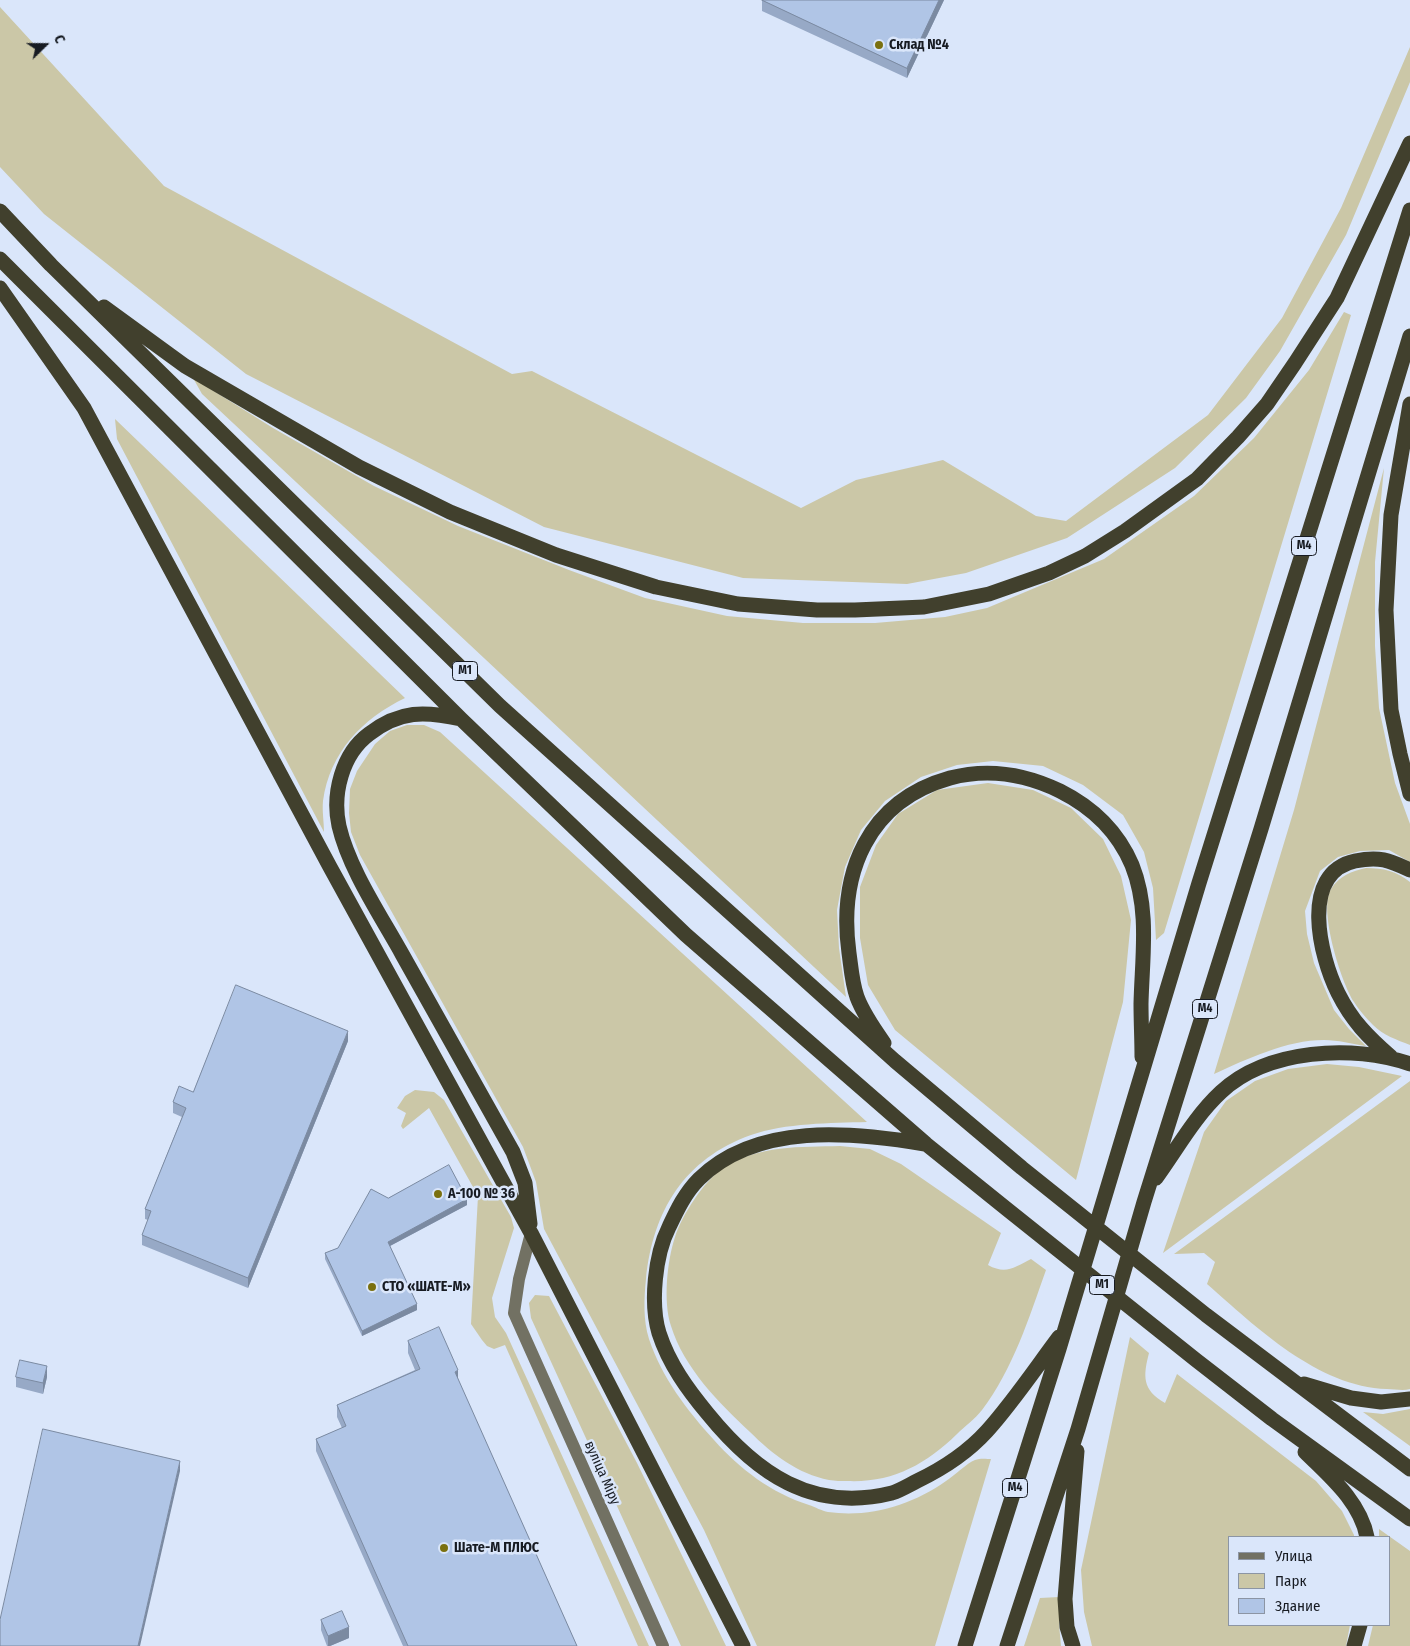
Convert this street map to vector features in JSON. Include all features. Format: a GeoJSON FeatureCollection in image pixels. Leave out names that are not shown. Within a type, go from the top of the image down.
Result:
{"type":"FeatureCollection","features":[{"type":"Feature","properties":{"kind":"highway"},"geometry":{"type":"LineString","coordinates":[[51,266],[185,366],[359,467],[450,512],[556,555],[656,587],[738,604],[817,610],[924,607],[988,594],[1049,573],[1085,556],[1125,531],[1196,479],[1238,437],[1267,404],[1337,298],[1410,143]]}},
{"type":"Feature","properties":{"kind":"highway","name":"М4"},"geometry":{"type":"LineString","coordinates":[[966,1646],[1065,1330],[1205,864],[1410,210]]}},
{"type":"Feature","properties":{"kind":"highway","name":"М1"},"geometry":{"type":"LineString","coordinates":[[0,211],[51,266],[500,706],[895,1061],[1022,1168],[1206,1315],[1410,1469]]}},
{"type":"Feature","properties":{"kind":"highway","name":"М1"},"geometry":{"type":"LineString","coordinates":[[0,259],[461,719],[686,935],[926,1144],[1272,1419],[1410,1519]]}},
{"type":"Feature","properties":{"kind":"highway"},"geometry":{"type":"LineString","coordinates":[[0,288],[84,408],[330,867],[531,1233],[743,1646]]}},
{"type":"Feature","properties":{"kind":"highway","name":"М4"},"geometry":{"type":"LineString","coordinates":[[1007,1646],[1078,1429],[1148,1190],[1261,829],[1410,336]]}},
{"type":"Feature","properties":{"kind":"highway"},"geometry":{"type":"LineString","coordinates":[[1410,404],[1391,515],[1386,610],[1391,710],[1410,794]]}},
{"type":"Feature","properties":{"kind":"highway"},"geometry":{"type":"LineString","coordinates":[[461,719],[434,713],[413,714],[381,724],[365,737],[352,751],[342,770],[337,801],[339,825],[347,850],[369,895],[513,1152],[525,1183],[531,1233]]}},
{"type":"Feature","properties":{"kind":"highway"},"geometry":{"type":"LineString","coordinates":[[895,1061],[871,1025],[857,997],[851,968],[847,941],[846,910],[851,879],[859,853],[873,830],[889,812],[911,794],[933,783],[959,776],[986,772],[1016,774],[1047,784],[1068,795],[1089,808],[1110,829],[1123,848],[1132,866],[1143,911],[1142,1074]]}},
{"type":"Feature","properties":{"kind":"highway"},"geometry":{"type":"LineString","coordinates":[[1391,1057],[1351,1017],[1337,992],[1320,942],[1319,914],[1321,892],[1332,872],[1348,862],[1370,858],[1389,860],[1410,870]]}},
{"type":"Feature","properties":{"kind":"highway"},"geometry":{"type":"LineString","coordinates":[[1148,1190],[1198,1118],[1221,1092],[1244,1076],[1270,1064],[1322,1053],[1348,1053],[1391,1057],[1410,1064]]}},
{"type":"Feature","properties":{"kind":"highway"},"geometry":{"type":"LineString","coordinates":[[926,1144],[883,1137],[824,1133],[770,1141],[745,1149],[723,1161],[700,1179],[682,1200],[665,1234],[656,1264],[655,1301],[659,1332],[672,1364],[692,1395],[718,1427],[751,1461],[783,1482],[812,1493],[851,1499],[894,1492],[940,1469],[986,1433],[1065,1330]]}},
{"type":"Feature","properties":{"kind":"highway"},"geometry":{"type":"LineString","coordinates":[[1295,1381],[1351,1398],[1381,1402],[1410,1399]]}},
{"type":"Feature","properties":{"kind":"highway"},"geometry":{"type":"LineString","coordinates":[[1272,1419],[1352,1502],[1360,1514],[1367,1536]]}},
{"type":"Feature","properties":{"kind":"highway"},"geometry":{"type":"LineString","coordinates":[[1072,1646],[1067,1626],[1065,1600],[1078,1429]]}},
{"type":"Feature","properties":{"kind":"highway"},"geometry":{"type":"LineString","coordinates":[[1354,1646],[1360,1626]]}},
{"type":"Feature","properties":{"kind":"street","name":"вуліца Міру"},"geometry":{"type":"LineString","coordinates":[[531,1233],[519,1279],[514,1313],[663,1646]]}},
{"type":"Feature","properties":{"kind":"green space"},"geometry":{"type":"Polygon","coordinates":[[[0,7],[164,186],[512,374],[532,371],[801,508],[856,480],[943,460],[1036,516],[1066,521],[1208,415],[1282,318],[1341,208],[1410,47],[1410,82],[1346,235],[1280,351],[1246,398],[1175,468],[1067,538],[966,573],[907,584],[743,578],[544,527],[246,374],[44,214],[0,167],[0,7]]]}},
{"type":"Feature","properties":{"kind":"green space"},"geometry":{"type":"Polygon","coordinates":[[[1344,312],[1351,315],[1164,933],[1156,940],[1153,888],[1144,852],[1123,815],[1083,785],[1043,766],[993,761],[957,765],[921,777],[885,801],[861,830],[845,867],[837,910],[839,948],[846,997],[202,394],[193,378],[273,428],[374,486],[458,526],[645,598],[727,616],[803,623],[875,623],[945,617],[987,608],[1104,559],[1194,496],[1254,438],[1309,370],[1344,312]]]}},
{"type":"Feature","properties":{"kind":"green space"},"geometry":{"type":"Polygon","coordinates":[[[115,419],[405,698],[375,716],[362,727],[341,752],[327,783],[323,801],[324,832],[117,439],[115,419]]]}},
{"type":"Feature","properties":{"kind":"green space"},"geometry":{"type":"Polygon","coordinates":[[[1384,468],[1375,562],[1375,646],[1379,708],[1395,783],[1410,824],[1410,862],[1389,850],[1360,851],[1338,857],[1320,871],[1305,911],[1307,934],[1314,963],[1334,1010],[1366,1046],[1329,1040],[1296,1043],[1268,1051],[1214,1074],[1294,810],[1384,468]]]}},
{"type":"Feature","properties":{"kind":"green space"},"geometry":{"type":"Polygon","coordinates":[[[407,725],[424,725],[440,732],[867,1122],[808,1124],[764,1131],[728,1145],[707,1158],[690,1173],[676,1190],[656,1231],[646,1279],[645,1317],[649,1339],[661,1367],[676,1393],[704,1429],[745,1470],[769,1487],[795,1500],[828,1512],[859,1513],[890,1508],[919,1497],[946,1481],[975,1460],[991,1459],[935,1646],[757,1646],[704,1530],[544,1229],[536,1182],[523,1147],[360,855],[351,832],[349,813],[350,789],[357,771],[375,744],[390,731],[407,725]]]}},
{"type":"Feature","properties":{"kind":"green space"},"geometry":{"type":"Polygon","coordinates":[[[988,783],[1033,790],[1071,808],[1103,839],[1121,876],[1131,920],[1123,1002],[1076,1180],[895,1030],[868,985],[860,938],[860,887],[876,845],[898,814],[937,790],[988,783]]]}},
{"type":"Feature","properties":{"kind":"green space"},"geometry":{"type":"Polygon","coordinates":[[[1366,868],[1390,871],[1410,882],[1410,1045],[1381,1032],[1354,1002],[1343,979],[1333,946],[1327,912],[1331,889],[1334,884],[1346,875],[1366,868]]]}},
{"type":"Feature","properties":{"kind":"green space"},"geometry":{"type":"Polygon","coordinates":[[[1327,1064],[1359,1067],[1402,1076],[1163,1253],[1204,1132],[1226,1101],[1255,1081],[1288,1069],[1327,1064]]]}},
{"type":"Feature","properties":{"kind":"green space"},"geometry":{"type":"Polygon","coordinates":[[[1410,1081],[1410,1389],[1401,1390],[1361,1386],[1337,1378],[1313,1366],[1267,1336],[1207,1284],[1215,1262],[1204,1253],[1174,1254],[1410,1081]]]}},
{"type":"Feature","properties":{"kind":"green space"},"geometry":{"type":"Polygon","coordinates":[[[415,1090],[434,1092],[444,1100],[511,1217],[514,1228],[492,1298],[495,1317],[506,1333],[649,1646],[638,1646],[505,1345],[494,1349],[487,1346],[471,1324],[478,1196],[429,1108],[403,1129],[401,1126],[406,1113],[397,1108],[405,1096],[415,1090]]]}},
{"type":"Feature","properties":{"kind":"green space"},"geometry":{"type":"Polygon","coordinates":[[[840,1146],[870,1149],[901,1164],[1001,1233],[988,1265],[1005,1270],[1031,1259],[1046,1270],[1026,1325],[1003,1378],[979,1413],[945,1445],[920,1463],[893,1475],[863,1481],[831,1480],[807,1473],[786,1462],[758,1440],[715,1397],[684,1356],[671,1326],[667,1305],[668,1269],[675,1237],[694,1199],[708,1181],[736,1160],[765,1151],[795,1147],[840,1146]]]}},
{"type":"Feature","properties":{"kind":"green space"},"geometry":{"type":"Polygon","coordinates":[[[535,1295],[549,1296],[637,1463],[726,1646],[681,1646],[531,1318],[529,1303],[535,1295]]]}},
{"type":"Feature","properties":{"kind":"green space"},"geometry":{"type":"Polygon","coordinates":[[[1130,1337],[1149,1353],[1145,1376],[1146,1382],[1148,1388],[1157,1398],[1165,1403],[1177,1374],[1316,1481],[1342,1511],[1354,1535],[1228,1536],[1228,1626],[1350,1626],[1346,1646],[1092,1646],[1084,1612],[1081,1570],[1130,1337]]]}},
{"type":"Feature","properties":{"kind":"green space"},"geometry":{"type":"Polygon","coordinates":[[[1410,1409],[1410,1446],[1363,1412],[1383,1414],[1410,1409]]]}},
{"type":"Feature","properties":{"kind":"green space"},"geometry":{"type":"Polygon","coordinates":[[[1379,1529],[1389,1536],[1379,1536],[1379,1529]]]}},
{"type":"Feature","properties":{"kind":"green space"},"geometry":{"type":"Polygon","coordinates":[[[1390,1537],[1410,1551],[1410,1646],[1368,1646],[1373,1626],[1390,1626],[1390,1537]]]}},
{"type":"Feature","properties":{"kind":"green space"},"geometry":{"type":"Polygon","coordinates":[[[1059,1597],[1061,1646],[1024,1646],[1040,1598],[1059,1597]]]}},
{"type":"Feature","properties":{"kind":"building","name":"Склад №4"},"geometry":{"type":"Polygon","coordinates":[[[762,0],[939,0],[907,68],[762,0]]]}},
{"type":"Feature","properties":{"kind":"building"},"geometry":{"type":"Polygon","coordinates":[[[236,985],[348,1031],[248,1278],[142,1235],[151,1211],[145,1209],[186,1108],[173,1102],[179,1086],[193,1092],[236,985]]]}},
{"type":"Feature","properties":{"kind":"building"},"geometry":{"type":"Polygon","coordinates":[[[449,1165],[467,1199],[388,1242],[417,1304],[362,1331],[325,1253],[338,1248],[371,1189],[388,1198],[449,1165]]]}},
{"type":"Feature","properties":{"kind":"building","name":"Шате-М ПЛЮС"},"geometry":{"type":"Polygon","coordinates":[[[439,1327],[458,1370],[455,1372],[577,1646],[408,1646],[316,1439],[346,1426],[337,1405],[420,1369],[408,1341],[439,1327]]]}},
{"type":"Feature","properties":{"kind":"building"},"geometry":{"type":"Polygon","coordinates":[[[20,1360],[47,1366],[43,1383],[16,1377],[20,1360]]]}},
{"type":"Feature","properties":{"kind":"building"},"geometry":{"type":"Polygon","coordinates":[[[43,1429],[180,1461],[138,1646],[0,1646],[0,1620],[43,1429]]]}},
{"type":"Feature","properties":{"kind":"building"},"geometry":{"type":"Polygon","coordinates":[[[342,1611],[349,1627],[328,1636],[321,1620],[342,1611]]]}},
{"type":"Feature","properties":{"kind":"place","name":"Склад №4"},"geometry":{"type":"Point","coordinates":[879,45]}},
{"type":"Feature","properties":{"kind":"place","name":"А-100 № 36"},"geometry":{"type":"Point","coordinates":[438,1194]}},
{"type":"Feature","properties":{"kind":"place","name":"СТО «ШАТЕ-М»"},"geometry":{"type":"Point","coordinates":[372,1287]}},
{"type":"Feature","properties":{"kind":"place","name":"Шате-М ПЛЮС"},"geometry":{"type":"Point","coordinates":[444,1548]}}]}
